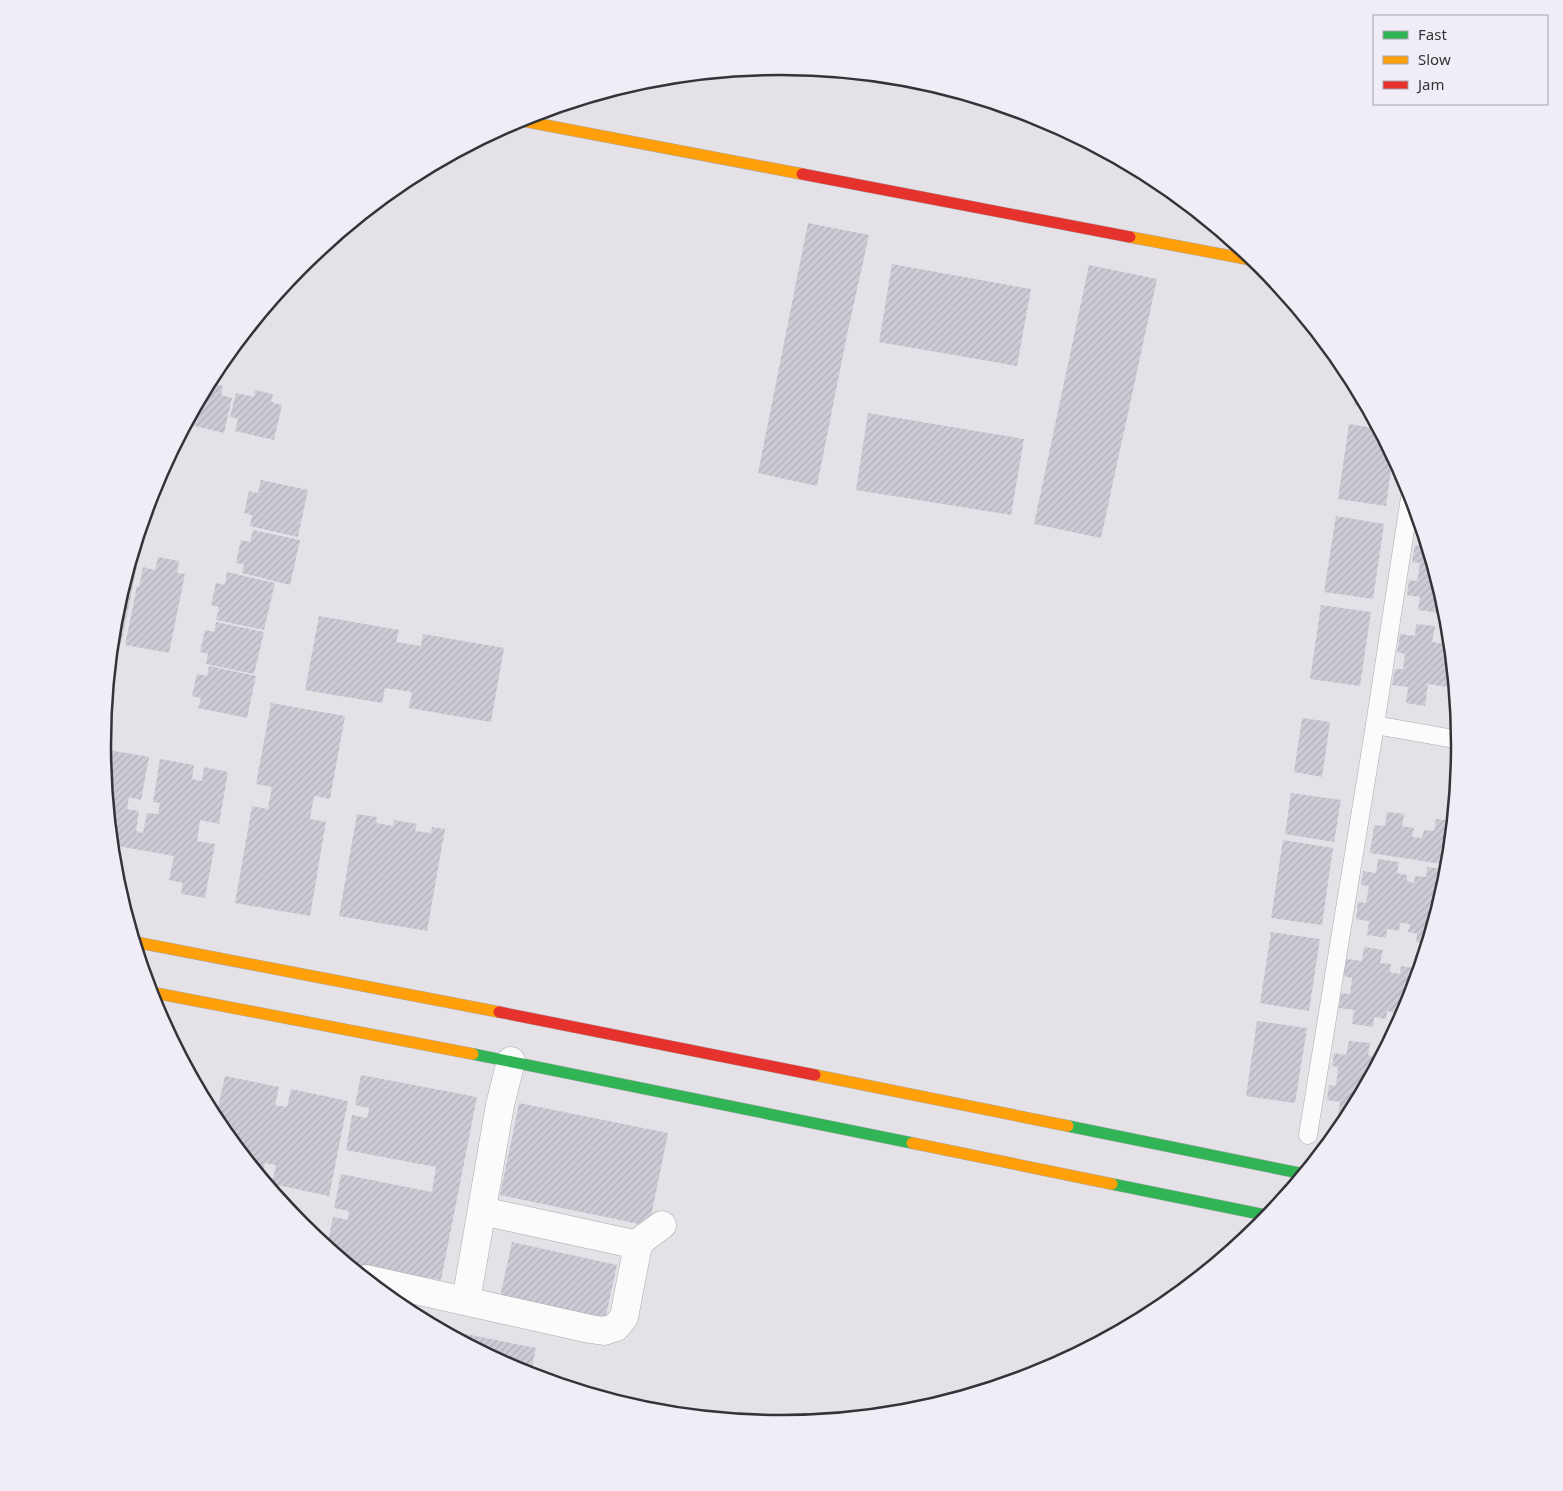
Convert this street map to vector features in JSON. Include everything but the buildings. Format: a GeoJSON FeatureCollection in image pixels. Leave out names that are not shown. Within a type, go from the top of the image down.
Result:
{"type":"FeatureCollection","features":[{"type":"Feature","properties":{"kind":"street"},"geometry":{"type":"LineString","coordinates":[[533,123],[1242,258]]}},
{"type":"Feature","properties":{"kind":"street"},"geometry":{"type":"LineString","coordinates":[[142,943],[585,1029],[1298,1173]]}},
{"type":"Feature","properties":{"kind":"street"},"geometry":{"type":"LineString","coordinates":[[159,994],[511,1060],[1261,1214]]}},
{"type":"Feature","properties":{"kind":"street"},"geometry":{"type":"LineString","coordinates":[[466,1301],[500,1106],[511,1060]]}},
{"type":"Feature","properties":{"kind":"street"},"geometry":{"type":"LineString","coordinates":[[482,1211],[638,1245]]}},
{"type":"Feature","properties":{"kind":"street"},"geometry":{"type":"LineString","coordinates":[[380,1282],[590,1329],[604,1330],[616,1327],[624,1317],[638,1245],[662,1225]]}},
{"type":"Feature","properties":{"kind":"lane"},"geometry":{"type":"LineString","coordinates":[[1308,1135],[1408,509]]}},
{"type":"Feature","properties":{"kind":"lane"},"geometry":{"type":"LineString","coordinates":[[1375,725],[1452,739]]}},
{"type":"Feature","properties":{"kind":"traffic: fast"},"geometry":{"type":"LineString","coordinates":[[473,1054],[912,1143]]}},
{"type":"Feature","properties":{"kind":"traffic: fast"},"geometry":{"type":"LineString","coordinates":[[1068,1126],[1298,1173]]}},
{"type":"Feature","properties":{"kind":"traffic: fast"},"geometry":{"type":"LineString","coordinates":[[1112,1184],[1261,1214]]}},
{"type":"Feature","properties":{"kind":"traffic: slow"},"geometry":{"type":"LineString","coordinates":[[533,123],[802,174]]}},
{"type":"Feature","properties":{"kind":"traffic: slow"},"geometry":{"type":"LineString","coordinates":[[1130,237],[1242,258]]}},
{"type":"Feature","properties":{"kind":"traffic: slow"},"geometry":{"type":"LineString","coordinates":[[142,943],[499,1012]]}},
{"type":"Feature","properties":{"kind":"traffic: slow"},"geometry":{"type":"LineString","coordinates":[[159,994],[473,1054]]}},
{"type":"Feature","properties":{"kind":"traffic: slow"},"geometry":{"type":"LineString","coordinates":[[815,1075],[1068,1126]]}},
{"type":"Feature","properties":{"kind":"traffic: slow"},"geometry":{"type":"LineString","coordinates":[[912,1143],[1112,1184]]}},
{"type":"Feature","properties":{"kind":"traffic: jam"},"geometry":{"type":"LineString","coordinates":[[802,174],[1130,237]]}},
{"type":"Feature","properties":{"kind":"traffic: jam"},"geometry":{"type":"LineString","coordinates":[[499,1012],[815,1075]]}}]}
